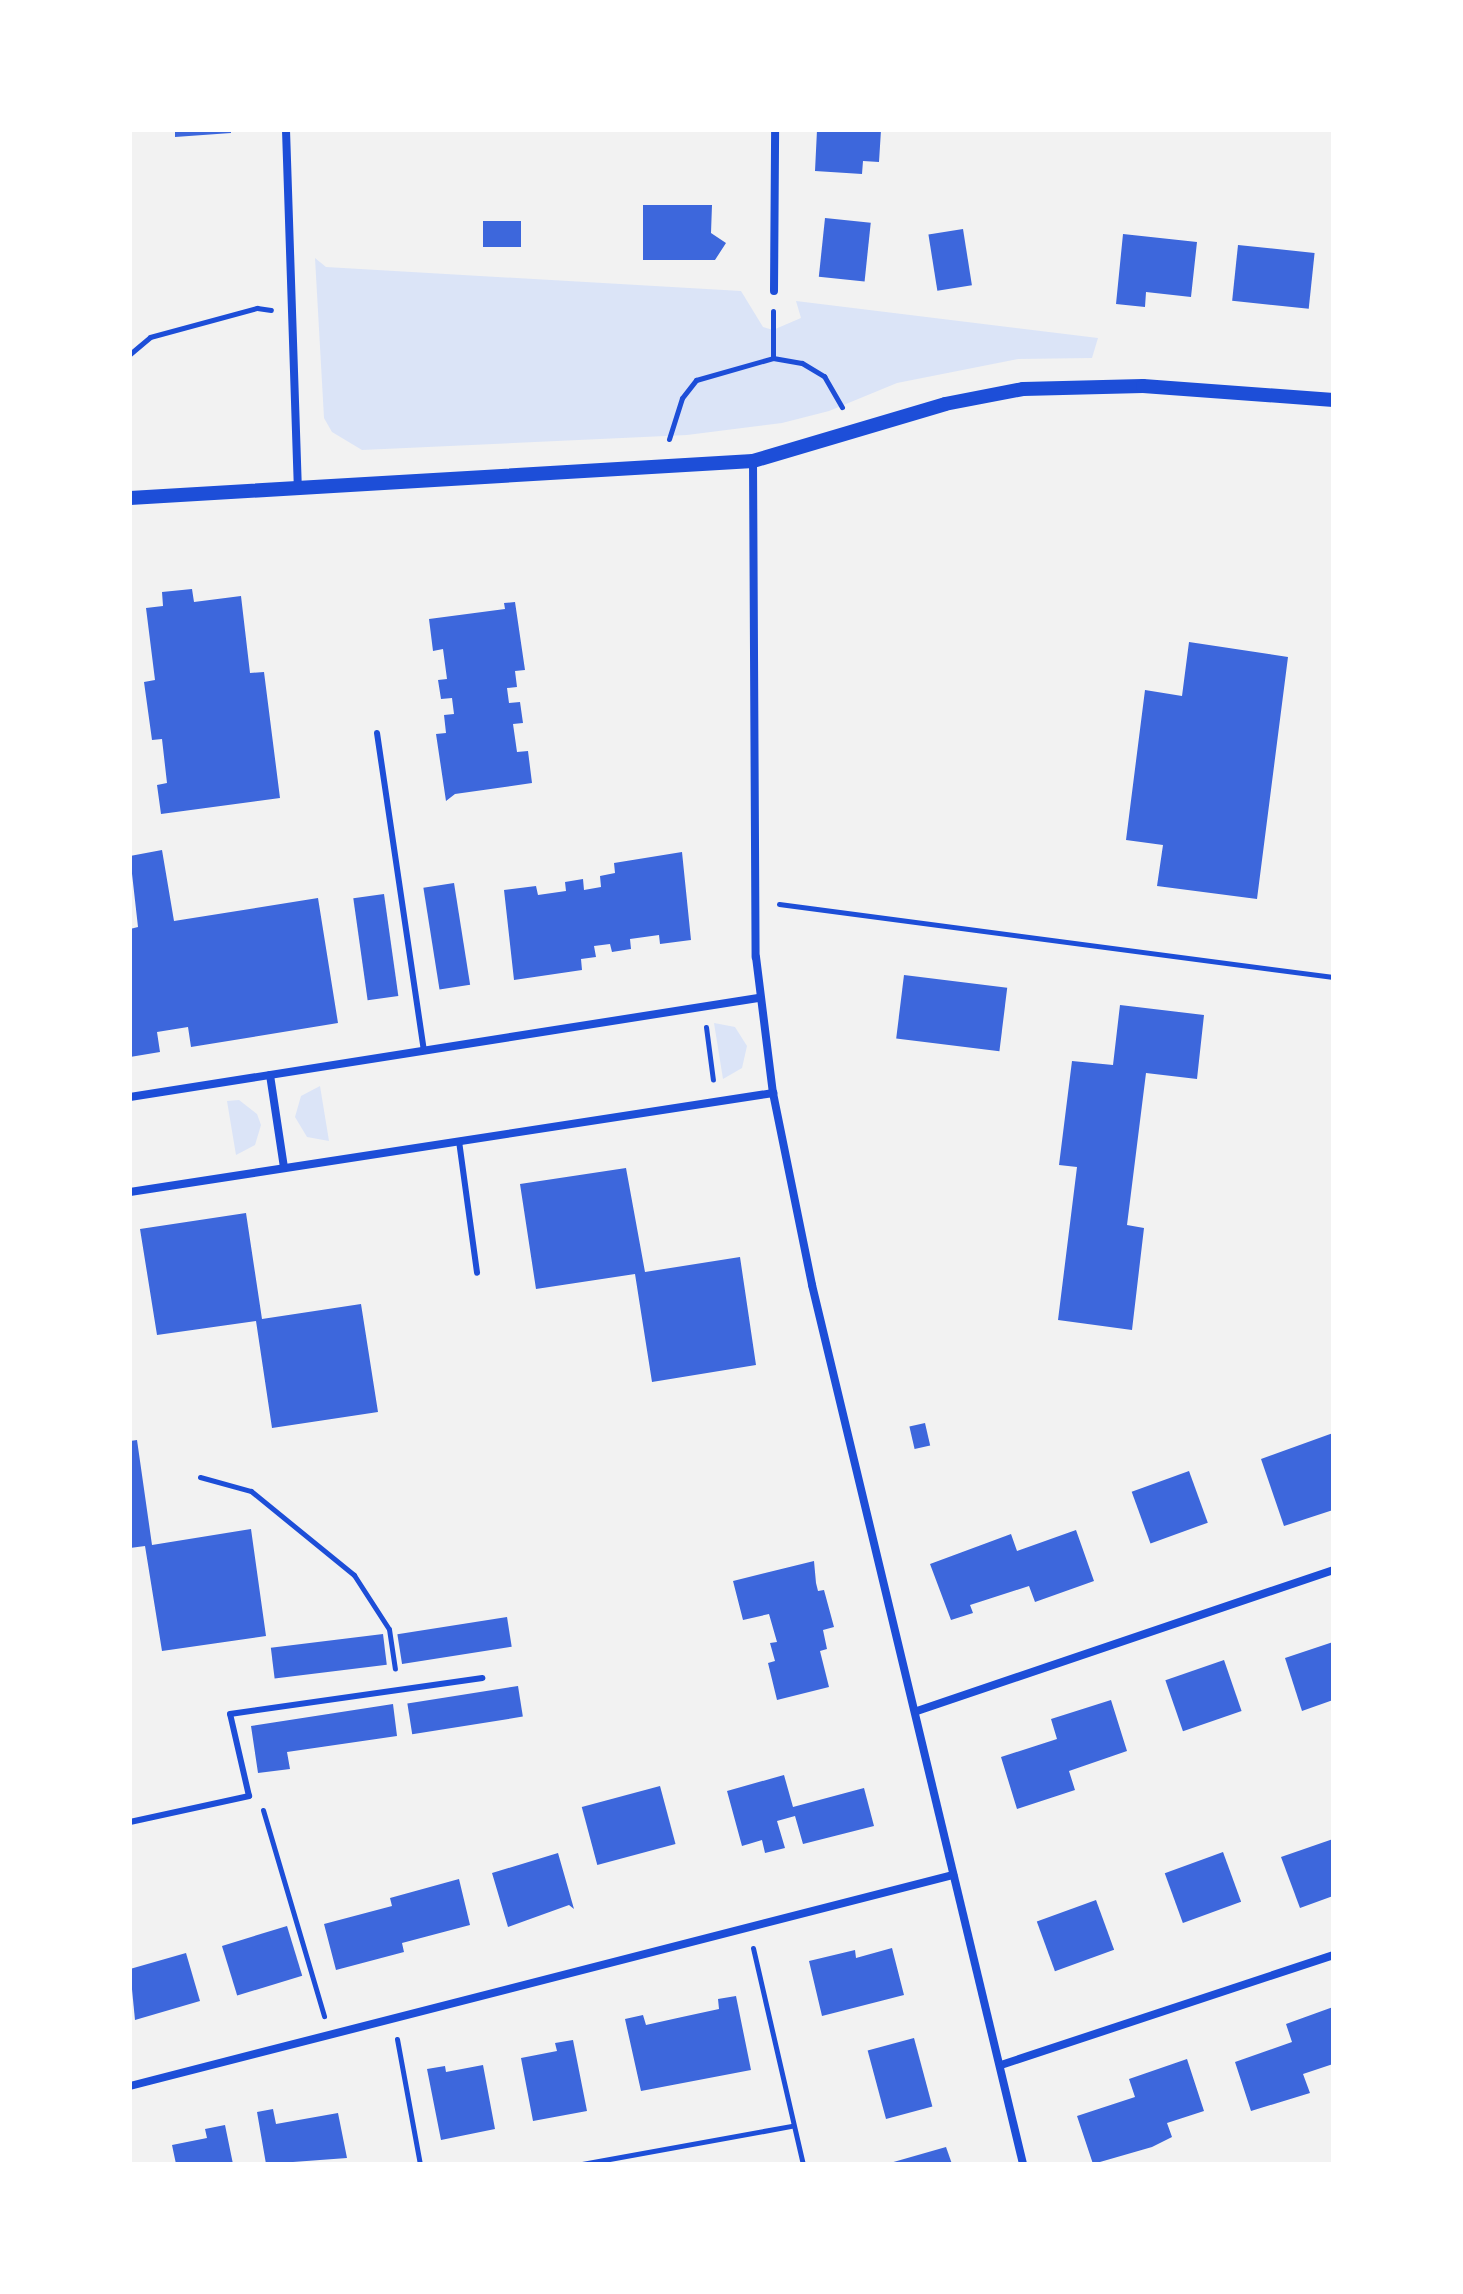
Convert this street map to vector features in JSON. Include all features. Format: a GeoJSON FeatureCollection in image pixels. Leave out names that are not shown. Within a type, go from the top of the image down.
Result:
{"type":"FeatureCollection","features":[{"type":"Feature","properties":{"kind":"street"},"geometry":{"type":"LineString","coordinates":[[286,130],[298,489]]}},
{"type":"Feature","properties":{"kind":"street"},"geometry":{"type":"LineString","coordinates":[[774,291],[775,130]]}},
{"type":"Feature","properties":{"kind":"street"},"geometry":{"type":"LineString","coordinates":[[130,498],[753,461],[851,435],[945,404],[1023,389],[1143,386],[1333,400]]}},
{"type":"Feature","properties":{"kind":"street"},"geometry":{"type":"LineString","coordinates":[[753,461],[758,998],[773,1093],[812,1285],[917,1711],[1023,2164]]}},
{"type":"Feature","properties":{"kind":"street"},"geometry":{"type":"LineString","coordinates":[[130,1097],[758,998]]}},
{"type":"Feature","properties":{"kind":"street"},"geometry":{"type":"LineString","coordinates":[[270,1075],[284,1168]]}},
{"type":"Feature","properties":{"kind":"street"},"geometry":{"type":"LineString","coordinates":[[130,1192],[773,1093]]}},
{"type":"Feature","properties":{"kind":"street"},"geometry":{"type":"LineString","coordinates":[[917,1711],[1333,1570]]}},
{"type":"Feature","properties":{"kind":"street"},"geometry":{"type":"LineString","coordinates":[[130,2086],[953,1875]]}},
{"type":"Feature","properties":{"kind":"street"},"geometry":{"type":"LineString","coordinates":[[1001,2065],[1333,1955]]}},
{"type":"Feature","properties":{"kind":"lane"},"geometry":{"type":"LineString","coordinates":[[377,733],[424,1051]]}},
{"type":"Feature","properties":{"kind":"lane"},"geometry":{"type":"LineString","coordinates":[[459,1141],[477,1273]]}},
{"type":"Feature","properties":{"kind":"lane"},"geometry":{"type":"LineString","coordinates":[[130,1822],[249,1796],[230,1714],[482,1678]]}},
{"type":"Feature","properties":{"kind":"path"},"geometry":{"type":"LineString","coordinates":[[773,358],[774,291]]}},
{"type":"Feature","properties":{"kind":"path"},"geometry":{"type":"LineString","coordinates":[[130,354],[150,337],[197,323],[257,308],[292,312]]}},
{"type":"Feature","properties":{"kind":"path"},"geometry":{"type":"LineString","coordinates":[[669,468],[673,420],[696,380],[773,358],[802,363],[824,376],[839,399],[851,435]]}},
{"type":"Feature","properties":{"kind":"path"},"geometry":{"type":"LineString","coordinates":[[755,901],[1333,977]]}},
{"type":"Feature","properties":{"kind":"path"},"geometry":{"type":"LineString","coordinates":[[703,1007],[716,1101]]}},
{"type":"Feature","properties":{"kind":"path"},"geometry":{"type":"LineString","coordinates":[[200,1477],[251,1491],[354,1575],[389,1629],[398,1690]]}},
{"type":"Feature","properties":{"kind":"path"},"geometry":{"type":"LineString","coordinates":[[249,1796],[262,1806],[329,2035]]}},
{"type":"Feature","properties":{"kind":"path"},"geometry":{"type":"LineString","coordinates":[[748,1927],[803,2164]]}},
{"type":"Feature","properties":{"kind":"path"},"geometry":{"type":"LineString","coordinates":[[393,2019],[420,2164]]}},
{"type":"Feature","properties":{"kind":"path"},"geometry":{"type":"LineString","coordinates":[[582,2164],[792,2126]]}},
{"type":"Feature","properties":{"kind":"shaded area"},"geometry":{"type":"Polygon","coordinates":[[[315,258],[326,267],[741,291],[763,327],[773,330],[801,318],[796,301],[1098,338],[1092,358],[1018,359],[897,383],[829,411],[782,423],[687,435],[362,450],[332,432],[324,418],[315,258]]]}},
{"type":"Feature","properties":{"kind":"shaded area"},"geometry":{"type":"Polygon","coordinates":[[[714,1023],[735,1027],[747,1046],[742,1068],[723,1079],[714,1023]]]}},
{"type":"Feature","properties":{"kind":"shaded area"},"geometry":{"type":"Polygon","coordinates":[[[320,1086],[329,1141],[307,1137],[295,1117],[301,1096],[320,1086]]]}},
{"type":"Feature","properties":{"kind":"shaded area"},"geometry":{"type":"Polygon","coordinates":[[[239,1100],[257,1114],[261,1125],[255,1145],[236,1155],[227,1101],[239,1100]]]}},
{"type":"Feature","properties":{"kind":"building"},"geometry":{"type":"Polygon","coordinates":[[[175,130],[231,130],[231,133],[175,137],[175,130]]]}},
{"type":"Feature","properties":{"kind":"building"},"geometry":{"type":"Polygon","coordinates":[[[817,130],[881,130],[879,162],[863,161],[862,174],[815,171],[817,130]]]}},
{"type":"Feature","properties":{"kind":"building"},"geometry":{"type":"Polygon","coordinates":[[[643,205],[712,205],[711,233],[726,243],[715,260],[643,260],[643,205]]]}},
{"type":"Feature","properties":{"kind":"building"},"geometry":{"type":"Polygon","coordinates":[[[825,218],[871,223],[865,281],[819,277],[825,218]]]}},
{"type":"Feature","properties":{"kind":"building"},"geometry":{"type":"Polygon","coordinates":[[[483,221],[521,221],[521,247],[483,247],[483,221]]]}},
{"type":"Feature","properties":{"kind":"building"},"geometry":{"type":"Polygon","coordinates":[[[963,229],[972,285],[937,291],[928,234],[963,229]]]}},
{"type":"Feature","properties":{"kind":"building"},"geometry":{"type":"Polygon","coordinates":[[[1123,234],[1197,242],[1191,297],[1146,292],[1145,307],[1116,304],[1123,234]]]}},
{"type":"Feature","properties":{"kind":"building"},"geometry":{"type":"Polygon","coordinates":[[[1238,245],[1315,253],[1309,309],[1232,301],[1238,245]]]}},
{"type":"Feature","properties":{"kind":"building"},"geometry":{"type":"Polygon","coordinates":[[[192,589],[194,602],[241,596],[250,673],[264,672],[280,798],[161,814],[157,785],[167,783],[162,739],[152,740],[144,682],[155,680],[146,608],[163,606],[162,592],[192,589]]]}},
{"type":"Feature","properties":{"kind":"building"},"geometry":{"type":"Polygon","coordinates":[[[515,602],[525,670],[515,671],[517,687],[507,688],[509,703],[520,702],[523,723],[513,724],[517,752],[528,751],[532,783],[455,794],[446,801],[436,734],[446,733],[444,715],[454,714],[452,698],[441,699],[438,680],[447,679],[443,649],[433,651],[429,619],[505,609],[504,603],[515,602]]]}},
{"type":"Feature","properties":{"kind":"building"},"geometry":{"type":"Polygon","coordinates":[[[1189,642],[1288,657],[1257,899],[1157,886],[1163,845],[1126,840],[1145,690],[1182,696],[1189,642]]]}},
{"type":"Feature","properties":{"kind":"building"},"geometry":{"type":"Polygon","coordinates":[[[162,850],[174,921],[318,898],[338,1023],[191,1047],[188,1027],[157,1032],[160,1052],[130,1057],[130,929],[138,927],[130,856],[162,850]]]}},
{"type":"Feature","properties":{"kind":"building"},"geometry":{"type":"Polygon","coordinates":[[[682,852],[691,940],[660,944],[659,935],[630,939],[631,949],[612,952],[610,944],[594,946],[596,957],[581,959],[582,970],[514,980],[504,890],[536,886],[538,895],[566,891],[565,882],[583,879],[584,890],[601,887],[600,876],[615,873],[614,863],[682,852]]]}},
{"type":"Feature","properties":{"kind":"building"},"geometry":{"type":"Polygon","coordinates":[[[454,883],[470,985],[439,990],[423,888],[454,883]]]}},
{"type":"Feature","properties":{"kind":"building"},"geometry":{"type":"Polygon","coordinates":[[[384,894],[398,996],[368,1000],[353,898],[384,894]]]}},
{"type":"Feature","properties":{"kind":"building"},"geometry":{"type":"Polygon","coordinates":[[[904,975],[1007,988],[999,1051],[896,1039],[904,975]]]}},
{"type":"Feature","properties":{"kind":"building"},"geometry":{"type":"Polygon","coordinates":[[[1120,1005],[1204,1015],[1197,1079],[1146,1073],[1127,1225],[1144,1228],[1132,1330],[1058,1320],[1077,1167],[1059,1165],[1072,1061],[1113,1065],[1120,1005]]]}},
{"type":"Feature","properties":{"kind":"building"},"geometry":{"type":"Polygon","coordinates":[[[626,1168],[645,1272],[740,1257],[756,1365],[652,1382],[635,1274],[536,1289],[520,1184],[626,1168]]]}},
{"type":"Feature","properties":{"kind":"building"},"geometry":{"type":"Polygon","coordinates":[[[246,1213],[262,1319],[361,1304],[378,1412],[272,1428],[256,1321],[157,1335],[140,1229],[246,1213]]]}},
{"type":"Feature","properties":{"kind":"building"},"geometry":{"type":"Polygon","coordinates":[[[925,1423],[930,1445],[915,1449],[909,1427],[925,1423]]]}},
{"type":"Feature","properties":{"kind":"building"},"geometry":{"type":"Polygon","coordinates":[[[1333,1433],[1333,1510],[1284,1526],[1261,1459],[1333,1433]]]}},
{"type":"Feature","properties":{"kind":"building"},"geometry":{"type":"Polygon","coordinates":[[[137,1440],[152,1545],[251,1529],[266,1636],[162,1651],[145,1546],[130,1548],[130,1441],[137,1440]]]}},
{"type":"Feature","properties":{"kind":"building"},"geometry":{"type":"Polygon","coordinates":[[[1189,1471],[1208,1523],[1150,1544],[1132,1492],[1189,1471]]]}},
{"type":"Feature","properties":{"kind":"building"},"geometry":{"type":"Polygon","coordinates":[[[1076,1530],[1094,1581],[1035,1602],[1029,1586],[970,1605],[973,1613],[951,1620],[930,1564],[1011,1534],[1017,1551],[1076,1530]]]}},
{"type":"Feature","properties":{"kind":"building"},"geometry":{"type":"Polygon","coordinates":[[[814,1561],[818,1591],[824,1590],[834,1627],[823,1630],[827,1649],[820,1651],[829,1687],[777,1700],[768,1663],[775,1661],[770,1643],[777,1642],[769,1614],[743,1620],[733,1581],[814,1561]]]}},
{"type":"Feature","properties":{"kind":"building"},"geometry":{"type":"Polygon","coordinates":[[[507,1617],[512,1647],[402,1664],[397,1634],[507,1617]]]}},
{"type":"Feature","properties":{"kind":"building"},"geometry":{"type":"Polygon","coordinates":[[[383,1634],[387,1665],[275,1679],[271,1648],[383,1634]]]}},
{"type":"Feature","properties":{"kind":"building"},"geometry":{"type":"Polygon","coordinates":[[[1333,1642],[1333,1700],[1302,1711],[1285,1658],[1333,1642]]]}},
{"type":"Feature","properties":{"kind":"building"},"geometry":{"type":"Polygon","coordinates":[[[1224,1660],[1242,1711],[1183,1731],[1165,1680],[1224,1660]]]}},
{"type":"Feature","properties":{"kind":"building"},"geometry":{"type":"Polygon","coordinates":[[[518,1686],[523,1717],[412,1734],[407,1704],[518,1686]]]}},
{"type":"Feature","properties":{"kind":"building"},"geometry":{"type":"Polygon","coordinates":[[[1111,1700],[1127,1751],[1069,1771],[1075,1790],[1017,1809],[1001,1757],[1057,1739],[1051,1719],[1111,1700]]]}},
{"type":"Feature","properties":{"kind":"building"},"geometry":{"type":"Polygon","coordinates":[[[393,1704],[397,1736],[287,1752],[290,1769],[258,1773],[251,1726],[393,1704]]]}},
{"type":"Feature","properties":{"kind":"building"},"geometry":{"type":"Polygon","coordinates":[[[784,1775],[793,1807],[864,1788],[874,1826],[803,1844],[795,1816],[777,1821],[785,1848],[765,1853],[762,1840],[742,1846],[727,1791],[784,1775]]]}},
{"type":"Feature","properties":{"kind":"building"},"geometry":{"type":"Polygon","coordinates":[[[660,1786],[676,1844],[597,1865],[582,1807],[660,1786]]]}},
{"type":"Feature","properties":{"kind":"building"},"geometry":{"type":"Polygon","coordinates":[[[1333,1839],[1333,1896],[1300,1908],[1281,1857],[1333,1839]]]}},
{"type":"Feature","properties":{"kind":"building"},"geometry":{"type":"Polygon","coordinates":[[[1223,1852],[1241,1902],[1183,1923],[1165,1873],[1223,1852]]]}},
{"type":"Feature","properties":{"kind":"building"},"geometry":{"type":"Polygon","coordinates":[[[558,1853],[574,1909],[569,1905],[508,1927],[492,1873],[558,1853]]]}},
{"type":"Feature","properties":{"kind":"building"},"geometry":{"type":"Polygon","coordinates":[[[459,1879],[470,1925],[402,1943],[404,1952],[336,1970],[324,1924],[392,1906],[390,1898],[459,1879]]]}},
{"type":"Feature","properties":{"kind":"building"},"geometry":{"type":"Polygon","coordinates":[[[1096,1900],[1114,1950],[1055,1971],[1037,1922],[1096,1900]]]}},
{"type":"Feature","properties":{"kind":"building"},"geometry":{"type":"Polygon","coordinates":[[[287,1926],[302,1976],[237,1996],[222,1946],[287,1926]]]}},
{"type":"Feature","properties":{"kind":"building"},"geometry":{"type":"Polygon","coordinates":[[[892,1948],[904,1995],[822,2016],[809,1961],[855,1950],[856,1958],[892,1948]]]}},
{"type":"Feature","properties":{"kind":"building"},"geometry":{"type":"Polygon","coordinates":[[[186,1953],[200,2001],[135,2020],[130,1969],[186,1953]]]}},
{"type":"Feature","properties":{"kind":"building"},"geometry":{"type":"Polygon","coordinates":[[[736,1996],[751,2070],[641,2091],[625,2019],[643,2015],[646,2025],[719,2009],[718,1999],[736,1996]]]}},
{"type":"Feature","properties":{"kind":"building"},"geometry":{"type":"Polygon","coordinates":[[[1333,2007],[1333,2064],[1303,2074],[1310,2093],[1251,2111],[1235,2062],[1292,2042],[1286,2024],[1333,2007]]]}},
{"type":"Feature","properties":{"kind":"building"},"geometry":{"type":"Polygon","coordinates":[[[914,2038],[932,2107],[886,2119],[868,2050],[914,2038]]]}},
{"type":"Feature","properties":{"kind":"building"},"geometry":{"type":"Polygon","coordinates":[[[573,2040],[587,2111],[533,2121],[521,2058],[557,2051],[555,2043],[573,2040]]]}},
{"type":"Feature","properties":{"kind":"building"},"geometry":{"type":"Polygon","coordinates":[[[1187,2059],[1204,2111],[1167,2123],[1172,2137],[1152,2147],[1093,2164],[1077,2116],[1135,2097],[1129,2079],[1187,2059]]]}},
{"type":"Feature","properties":{"kind":"building"},"geometry":{"type":"Polygon","coordinates":[[[483,2065],[495,2129],[441,2140],[427,2069],[445,2066],[446,2072],[483,2065]]]}},
{"type":"Feature","properties":{"kind":"building"},"geometry":{"type":"Polygon","coordinates":[[[273,2109],[276,2124],[338,2113],[347,2158],[266,2164],[257,2112],[273,2109]]]}},
{"type":"Feature","properties":{"kind":"building"},"geometry":{"type":"Polygon","coordinates":[[[225,2125],[233,2164],[176,2164],[172,2145],[207,2138],[205,2129],[225,2125]]]}},
{"type":"Feature","properties":{"kind":"building"},"geometry":{"type":"Polygon","coordinates":[[[946,2147],[952,2164],[890,2164],[890,2163],[946,2147]]]}}]}
